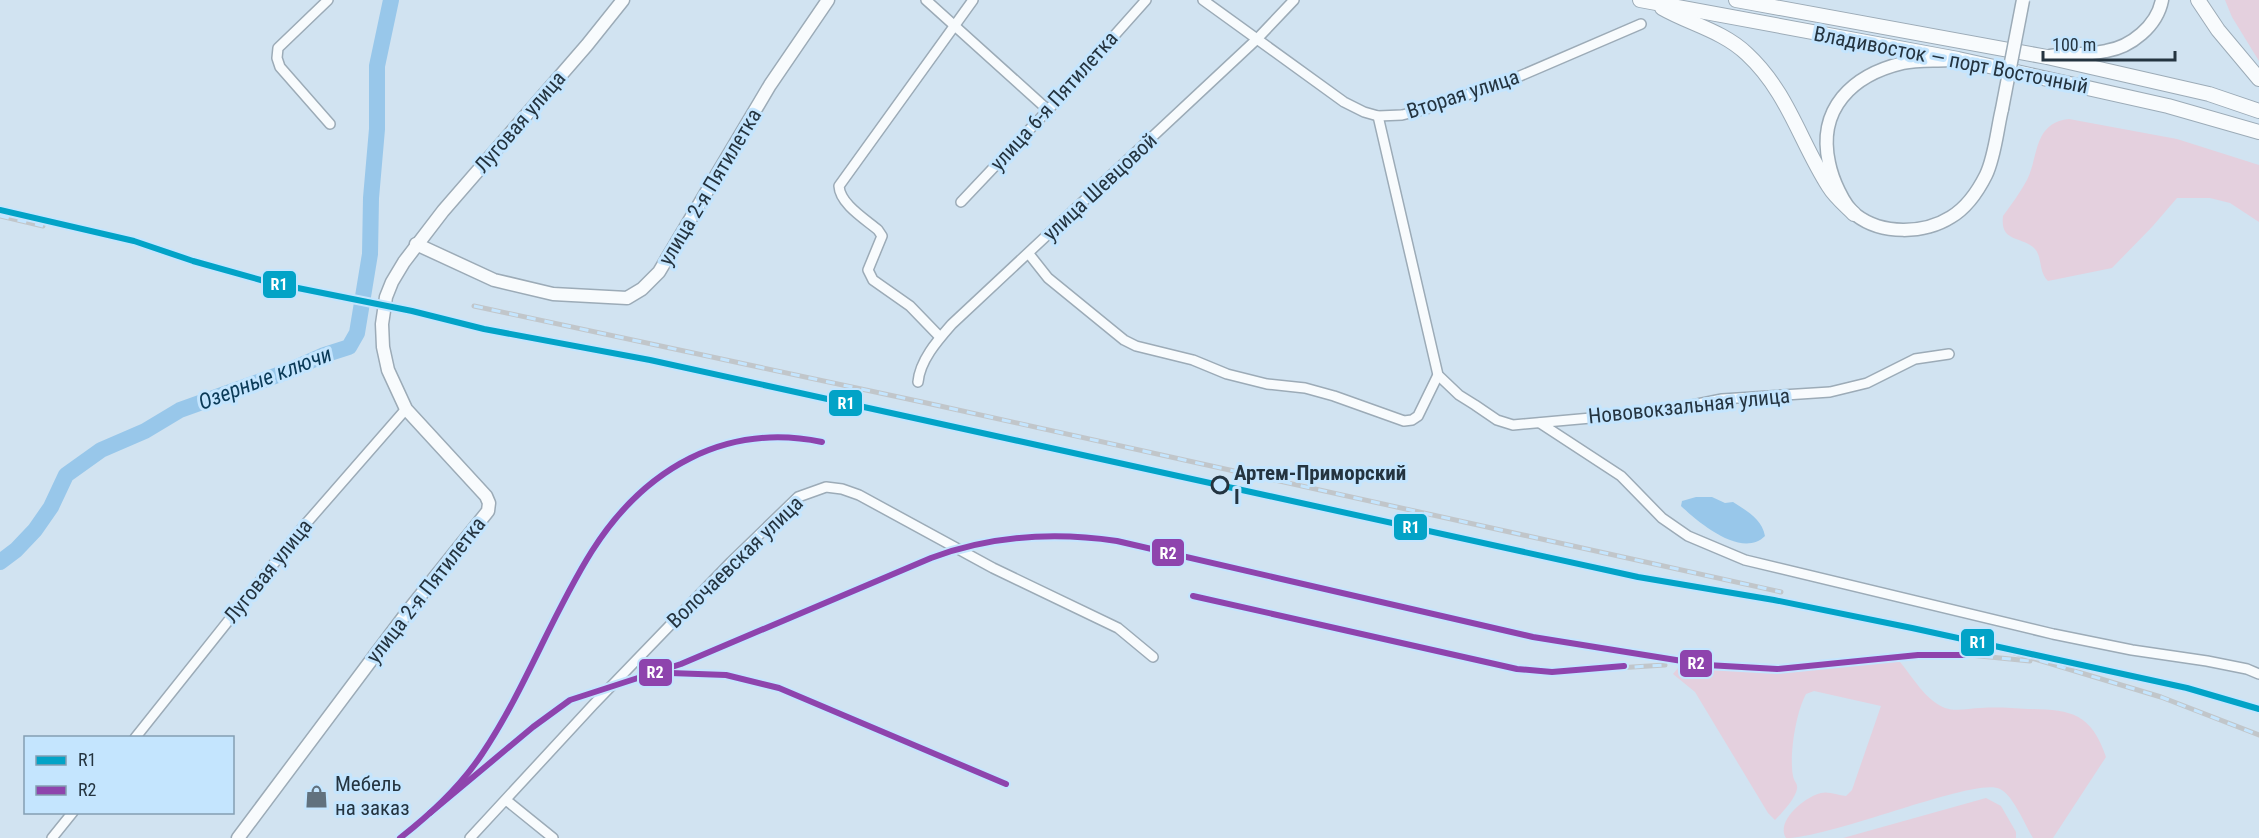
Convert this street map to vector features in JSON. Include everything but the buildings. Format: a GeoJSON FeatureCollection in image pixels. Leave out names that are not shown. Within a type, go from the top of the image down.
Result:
{"type":"FeatureCollection","features":[{"type":"Feature","properties":{"kind":"highway","name":"Владивосток — порт Восточный"},"geometry":{"type":"LineString","coordinates":[[1736,0],[2047,57],[2209,94],[2259,111]]}},
{"type":"Feature","properties":{"kind":"highway"},"geometry":{"type":"LineString","coordinates":[[2198,0],[2218,30],[2259,79]]}},
{"type":"Feature","properties":{"kind":"highway","name":"Владивосток — порт Восточный"},"geometry":{"type":"LineString","coordinates":[[1644,1],[1958,59],[2169,106],[2259,132]]}},
{"type":"Feature","properties":{"kind":"highway"},"geometry":{"type":"LineString","coordinates":[[1644,1],[1720,36],[1745,52],[1765,72],[1788,106],[1830,189],[1854,214]]}},
{"type":"Feature","properties":{"kind":"main road","name":"Луговая улица"},"geometry":{"type":"LineString","coordinates":[[416,244],[623,0]]}},
{"type":"Feature","properties":{"kind":"main road","name":"улица 2-я Пятилетка"},"geometry":{"type":"LineString","coordinates":[[238,838],[408,611],[488,511],[489,503],[486,496],[406,409],[388,370],[383,347],[382,324],[386,297],[392,282],[416,244],[474,273],[511,285],[553,294],[592,297],[627,298],[635,294],[659,272],[770,86],[828,0]]}},
{"type":"Feature","properties":{"kind":"main road"},"geometry":{"type":"LineString","coordinates":[[1958,59],[1904,63],[1868,75],[1849,88],[1833,111],[1826,130],[1826,154],[1835,185],[1854,214],[1872,224],[1897,230],[1933,226],[1964,207],[1986,174],[2002,109],[2023,0]]}},
{"type":"Feature","properties":{"kind":"main road"},"geometry":{"type":"LineString","coordinates":[[2047,57],[2107,51],[2132,41],[2150,26],[2160,9],[2162,0]]}},
{"type":"Feature","properties":{"kind":"street"},"geometry":{"type":"LineString","coordinates":[[328,0],[278,48],[277,58],[280,67],[330,124]]}},
{"type":"Feature","properties":{"kind":"street"},"geometry":{"type":"LineString","coordinates":[[926,0],[1048,110]]}},
{"type":"Feature","properties":{"kind":"street"},"geometry":{"type":"LineString","coordinates":[[940,338],[910,306],[869,275],[868,270],[882,236],[844,200],[839,193],[838,186],[974,0]]}},
{"type":"Feature","properties":{"kind":"street","name":"улица 6-я Пятилетка"},"geometry":{"type":"LineString","coordinates":[[961,202],[1048,110],[1146,0]]}},
{"type":"Feature","properties":{"kind":"street","name":"Вторая улица"},"geometry":{"type":"LineString","coordinates":[[1203,0],[1344,102],[1378,116],[1402,115],[1437,106],[1513,79],[1641,24]]}},
{"type":"Feature","properties":{"kind":"street","name":"улица Шевцовой"},"geometry":{"type":"LineString","coordinates":[[918,382],[919,371],[940,338],[1257,39],[1294,0]]}},
{"type":"Feature","properties":{"kind":"street"},"geometry":{"type":"LineString","coordinates":[[1029,254],[1048,278],[1136,346],[1193,360],[1227,374],[1267,384],[1305,388],[1404,421],[1412,420],[1418,416],[1438,375],[1378,116]]}},
{"type":"Feature","properties":{"kind":"street","name":"Нововокзальная улица"},"geometry":{"type":"LineString","coordinates":[[1438,375],[1459,395],[1497,420],[1513,425],[1658,412],[1722,399],[1830,392],[1867,383],[1915,359],[1949,354]]}},
{"type":"Feature","properties":{"kind":"street","name":"Луговая улица"},"geometry":{"type":"LineString","coordinates":[[137,736],[303,527],[406,409]]}},
{"type":"Feature","properties":{"kind":"street"},"geometry":{"type":"LineString","coordinates":[[1540,423],[1621,476],[1662,518],[1688,537],[1745,561],[2053,634],[2132,650],[2207,661],[2247,669],[2259,674]]}},
{"type":"Feature","properties":{"kind":"street","name":"Волочаевская улица"},"geometry":{"type":"LineString","coordinates":[[470,838],[731,562],[798,497],[816,489],[826,487],[842,489],[859,495],[993,568],[1118,628],[1153,657]]}},
{"type":"Feature","properties":{"kind":"street"},"geometry":{"type":"LineString","coordinates":[[506,800],[553,838]]}},
{"type":"Feature","properties":{"kind":"street"},"geometry":{"type":"LineString","coordinates":[[52,838],[72,814]]}},
{"type":"Feature","properties":{"kind":"shaded area"},"geometry":{"type":"Polygon","coordinates":[[[2225,0],[2259,0],[2259,61],[2232,17],[2225,0]]]}},
{"type":"Feature","properties":{"kind":"shaded area"},"geometry":{"type":"Polygon","coordinates":[[[2069,119],[2177,139],[2259,165],[2259,222],[2230,203],[2210,198],[2177,198],[2112,268],[2048,281],[2036,250],[2007,234],[2004,230],[2003,216],[2027,180],[2043,134],[2057,122],[2069,119]]]}},
{"type":"Feature","properties":{"kind":"shaded area"},"geometry":{"type":"Polygon","coordinates":[[[1893,660],[1900,662],[1931,700],[1945,708],[2056,711],[2077,716],[2086,722],[2100,742],[2106,757],[2053,838],[2033,838],[2010,797],[2000,789],[1986,787],[1934,799],[1836,829],[1786,838],[1785,824],[1800,804],[1821,793],[1846,796],[1852,790],[1881,706],[1814,691],[1806,694],[1796,722],[1793,746],[1792,767],[1797,789],[1785,810],[1775,820],[1768,813],[1695,692],[1673,674],[1678,668],[1772,673],[1893,660]]]}},
{"type":"Feature","properties":{"kind":"shaded area"},"geometry":{"type":"Polygon","coordinates":[[[1986,798],[2001,806],[2016,832],[2016,838],[1843,838],[1986,798]]]}},
{"type":"Feature","properties":{"kind":"water"},"geometry":{"type":"Polygon","coordinates":[[[1696,497],[1712,497],[1725,503],[1733,502],[1757,520],[1765,536],[1756,542],[1745,543],[1721,536],[1681,506],[1682,501],[1696,497]]]}},
{"type":"Feature","properties":{"kind":"waterway","name":"Озерные ключи"},"geometry":{"type":"LineString","coordinates":[[0,562],[16,550],[35,530],[51,507],[66,475],[101,450],[145,431],[180,410],[349,347],[357,333],[370,254],[371,198],[377,129],[377,66],[391,0]]}},
{"type":"Feature","properties":{"kind":"railway"},"geometry":{"type":"LineString","coordinates":[[0,216],[43,226]]}},
{"type":"Feature","properties":{"kind":"railway"},"geometry":{"type":"LineString","coordinates":[[474,306],[922,402],[1781,592]]}},
{"type":"Feature","properties":{"kind":"railway"},"geometry":{"type":"LineString","coordinates":[[468,774],[503,721],[591,551],[612,522],[635,497],[661,476],[690,459],[720,446],[752,439],[786,438],[822,442]]}},
{"type":"Feature","properties":{"kind":"railway"},"geometry":{"type":"LineString","coordinates":[[430,813],[533,727],[570,700],[681,664],[931,558],[976,545],[1023,538],[1070,537],[1117,541],[1533,637],[1707,665],[1748,669],[1783,668],[1938,654],[2030,661]]}},
{"type":"Feature","properties":{"kind":"railway"},"geometry":{"type":"LineString","coordinates":[[1193,596],[1517,669],[1552,672],[1665,665]]}},
{"type":"Feature","properties":{"kind":"railway"},"geometry":{"type":"LineString","coordinates":[[1988,645],[2161,697],[2259,735]]}},
{"type":"Feature","properties":{"kind":"railway"},"geometry":{"type":"LineString","coordinates":[[666,673],[726,675],[779,688],[1006,784]]}},
{"type":"Feature","properties":{"kind":"railway"},"geometry":{"type":"LineString","coordinates":[[400,838],[437,807]]}},
{"type":"Feature","properties":{"kind":"transit line","name":"R1"},"geometry":{"type":"LineString","coordinates":[[0,210],[134,241],[193,261],[268,282],[412,311],[484,329],[650,360],[1638,577],[1774,600],[1912,628],[2187,688],[2259,709]]}},
{"type":"Feature","properties":{"kind":"transit line","name":"R2"},"geometry":{"type":"LineString","coordinates":[[400,838],[444,799],[482,754],[512,704],[577,576],[613,522],[636,497],[662,475],[690,458],[720,446],[752,439],[786,438],[822,442]]}},
{"type":"Feature","properties":{"kind":"transit line","name":"R2"},"geometry":{"type":"LineString","coordinates":[[430,813],[533,727],[570,700],[681,664],[931,558],[976,545],[1023,538],[1070,537],[1117,541],[1533,637],[1707,665],[1777,669],[1918,655],[1965,655]]}},
{"type":"Feature","properties":{"kind":"transit line","name":"R2"},"geometry":{"type":"LineString","coordinates":[[1193,596],[1517,669],[1552,672],[1624,666]]}},
{"type":"Feature","properties":{"kind":"transit line","name":"R2"},"geometry":{"type":"LineString","coordinates":[[670,673],[726,675],[779,688],[1006,784]]}},
{"type":"Feature","properties":{"kind":"place","name":"Артем-Приморский I"},"geometry":{"type":"Point","coordinates":[1220,485]}},
{"type":"Feature","properties":{"kind":"place","name":"Мебель на заказ"},"geometry":{"type":"Point","coordinates":[317,796]}}]}
